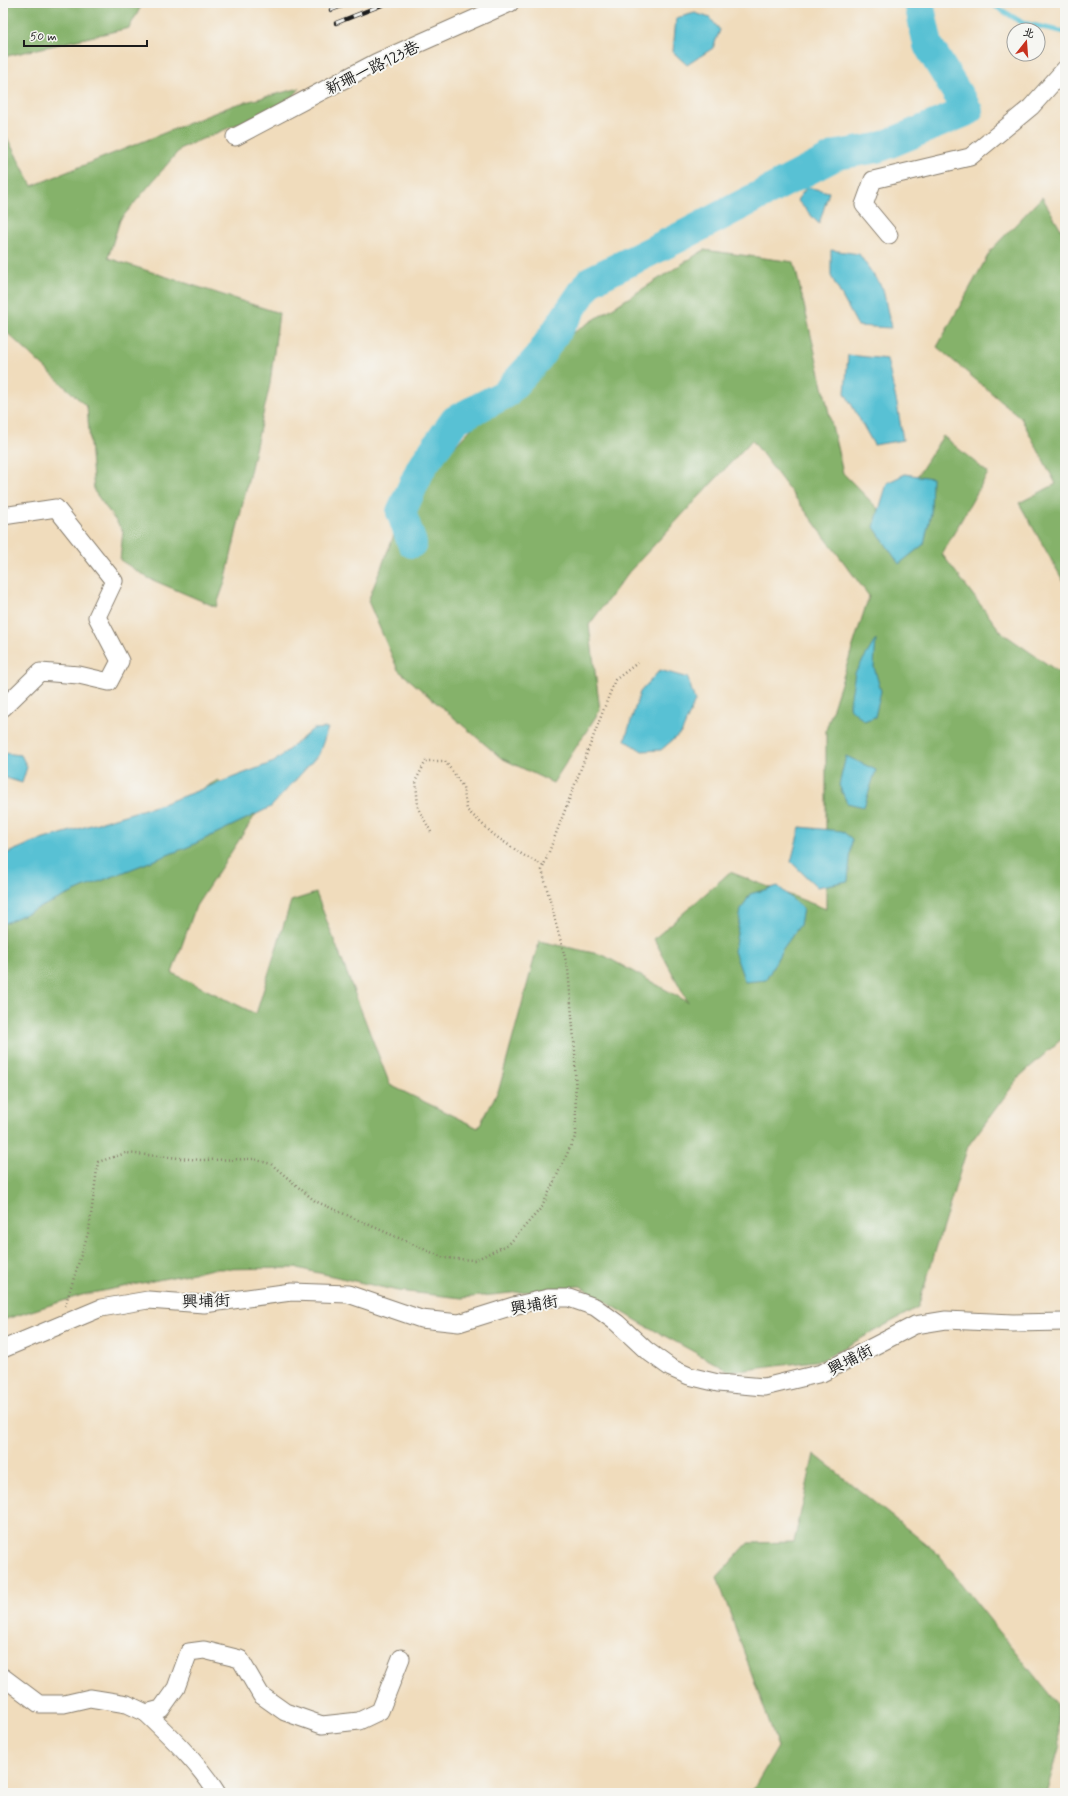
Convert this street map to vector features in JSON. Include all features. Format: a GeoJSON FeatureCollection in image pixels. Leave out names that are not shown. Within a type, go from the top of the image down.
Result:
{"type":"FeatureCollection","features":[{"type":"Feature","properties":{"kind":"street","name":"新珊一路123巷"},"geometry":{"type":"LineString","coordinates":[[235,136],[378,62],[510,3]]}},
{"type":"Feature","properties":{"kind":"street"},"geometry":{"type":"LineString","coordinates":[[889,235],[864,205],[873,180],[970,157],[1031,107],[1065,69]]}},
{"type":"Feature","properties":{"kind":"street"},"geometry":{"type":"LineString","coordinates":[[3,516],[56,508],[114,581],[97,617],[120,661],[110,682],[79,675],[40,672],[3,708]]}},
{"type":"Feature","properties":{"kind":"street","name":"興埔街"},"geometry":{"type":"LineString","coordinates":[[3,1349],[101,1308],[148,1300],[204,1304],[291,1292],[348,1294],[421,1319],[459,1323],[520,1304],[548,1298],[569,1298],[595,1307],[617,1323],[646,1350],[670,1368],[689,1376],[718,1383],[764,1386],[822,1373],[915,1325],[946,1320],[1013,1323],[1065,1322]]}},
{"type":"Feature","properties":{"kind":"street"},"geometry":{"type":"LineString","coordinates":[[146,1713],[161,1709],[176,1688],[189,1652],[204,1650],[240,1659],[261,1695],[285,1712],[322,1725],[358,1721],[380,1711],[402,1658]]}},
{"type":"Feature","properties":{"kind":"street"},"geometry":{"type":"LineString","coordinates":[[3,1677],[39,1704],[64,1704],[90,1698],[127,1704],[146,1713],[206,1776],[217,1793]]}},
{"type":"Feature","properties":{"kind":"path"},"geometry":{"type":"LineString","coordinates":[[60,1325],[89,1230],[98,1162],[126,1154],[201,1160],[253,1159],[271,1164],[315,1201],[444,1258],[475,1260],[509,1244],[542,1207],[576,1135],[575,1052],[568,969],[542,870],[615,680],[640,661]]}},
{"type":"Feature","properties":{"kind":"path"},"geometry":{"type":"LineString","coordinates":[[431,832],[418,808],[416,780],[426,761],[445,761],[463,787],[468,810],[494,835],[523,855],[544,866]]}},
{"type":"Feature","properties":{"kind":"green space"},"geometry":{"type":"Polygon","coordinates":[[[3,3],[143,3],[129,28],[3,57],[3,3]]]}},
{"type":"Feature","properties":{"kind":"green space"},"geometry":{"type":"Polygon","coordinates":[[[300,88],[288,103],[181,148],[120,220],[108,258],[279,313],[270,384],[225,582],[216,607],[148,578],[120,560],[123,531],[94,491],[87,407],[3,329],[3,130],[32,186],[234,105],[300,88]]]}},
{"type":"Feature","properties":{"kind":"green space"},"geometry":{"type":"Polygon","coordinates":[[[1042,197],[1065,236],[1065,584],[1019,503],[1056,484],[1021,418],[937,347],[991,250],[1042,197]]]}},
{"type":"Feature","properties":{"kind":"green space"},"geometry":{"type":"Polygon","coordinates":[[[704,250],[794,262],[843,473],[889,520],[943,436],[988,473],[942,554],[1001,632],[1060,673],[1065,651],[1065,1036],[1020,1076],[968,1146],[918,1307],[822,1360],[731,1372],[639,1322],[580,1286],[462,1298],[398,1291],[297,1268],[213,1269],[82,1295],[3,1320],[3,886],[9,898],[218,780],[256,814],[196,906],[172,973],[256,1014],[291,901],[316,893],[390,1085],[478,1128],[499,1089],[539,941],[603,955],[688,1002],[654,939],[730,872],[826,909],[826,730],[869,596],[752,440],[629,572],[589,625],[600,710],[553,783],[501,758],[398,670],[368,601],[410,494],[543,352],[704,250]]]}},
{"type":"Feature","properties":{"kind":"green space"},"geometry":{"type":"Polygon","coordinates":[[[814,1454],[936,1552],[1057,1704],[1060,1746],[1046,1793],[751,1793],[778,1747],[717,1577],[748,1543],[794,1542],[814,1454]]]}},
{"type":"Feature","properties":{"kind":"water"},"geometry":{"type":"Polygon","coordinates":[[[695,13],[710,18],[720,30],[713,48],[687,65],[673,52],[676,18],[695,13]]]}},
{"type":"Feature","properties":{"kind":"water"},"geometry":{"type":"Polygon","coordinates":[[[807,187],[829,192],[819,224],[797,200],[807,187]]]}},
{"type":"Feature","properties":{"kind":"water"},"geometry":{"type":"Polygon","coordinates":[[[831,250],[859,254],[883,289],[891,328],[858,326],[831,276],[831,250]]]}},
{"type":"Feature","properties":{"kind":"water"},"geometry":{"type":"Polygon","coordinates":[[[848,355],[887,359],[903,440],[874,445],[845,393],[848,355]]]}},
{"type":"Feature","properties":{"kind":"water"},"geometry":{"type":"Polygon","coordinates":[[[905,474],[932,478],[931,513],[924,544],[899,564],[874,527],[887,483],[905,474]]]}},
{"type":"Feature","properties":{"kind":"water"},"geometry":{"type":"Polygon","coordinates":[[[876,639],[874,667],[881,691],[875,717],[864,721],[849,707],[855,673],[876,639]]]}},
{"type":"Feature","properties":{"kind":"water"},"geometry":{"type":"Polygon","coordinates":[[[660,670],[688,678],[695,701],[682,732],[661,750],[642,751],[625,740],[640,692],[660,670]]]}},
{"type":"Feature","properties":{"kind":"water"},"geometry":{"type":"Polygon","coordinates":[[[328,728],[319,754],[271,807],[188,847],[83,888],[3,924],[3,855],[34,842],[165,803],[274,762],[313,729],[328,728]]]}},
{"type":"Feature","properties":{"kind":"water"},"geometry":{"type":"Polygon","coordinates":[[[3,753],[21,755],[27,767],[22,783],[3,777],[3,753]]]}},
{"type":"Feature","properties":{"kind":"water"},"geometry":{"type":"Polygon","coordinates":[[[846,756],[876,770],[864,807],[847,803],[839,785],[846,756]]]}},
{"type":"Feature","properties":{"kind":"water"},"geometry":{"type":"Polygon","coordinates":[[[800,827],[842,831],[852,839],[848,881],[817,887],[791,862],[800,827]]]}},
{"type":"Feature","properties":{"kind":"water"},"geometry":{"type":"Polygon","coordinates":[[[778,886],[803,909],[800,925],[782,950],[766,980],[745,982],[734,951],[741,910],[750,894],[778,886]]]}},
{"type":"Feature","properties":{"kind":"waterway"},"geometry":{"type":"LineString","coordinates":[[412,543],[401,512],[421,468],[455,420],[505,394],[538,358],[590,281],[682,236],[837,155],[878,148],[968,111],[928,45],[919,3]]}},
{"type":"Feature","properties":{"kind":"waterway"},"geometry":{"type":"LineString","coordinates":[[990,3],[1023,23],[1065,32]]}},
{"type":"Feature","properties":{"kind":"railway"},"geometry":{"type":"LineString","coordinates":[[331,10],[350,3]]}},
{"type":"Feature","properties":{"kind":"railway"},"geometry":{"type":"LineString","coordinates":[[336,23],[387,3]]}}]}
